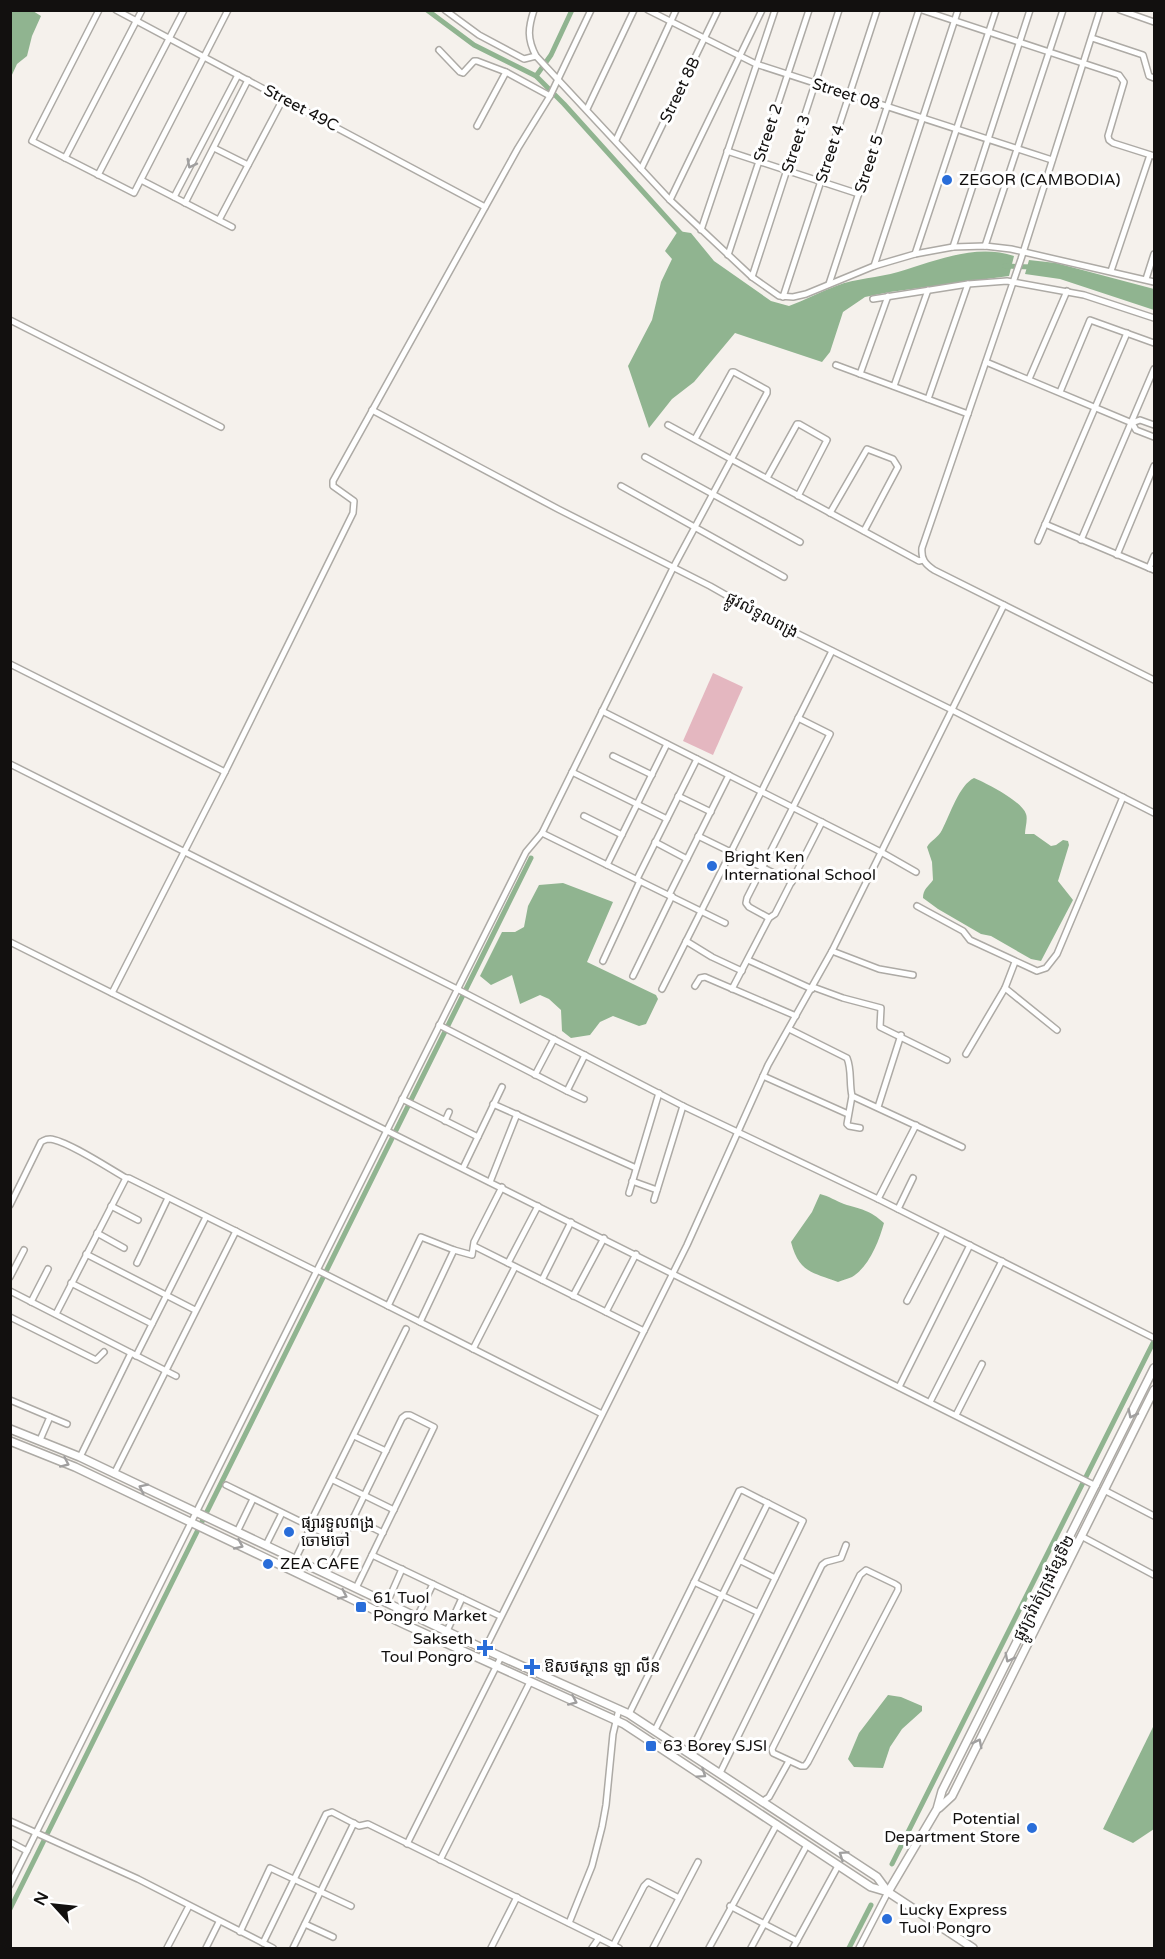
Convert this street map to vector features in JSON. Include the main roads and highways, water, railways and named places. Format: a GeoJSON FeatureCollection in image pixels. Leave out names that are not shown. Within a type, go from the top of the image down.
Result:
{"type":"FeatureCollection","features":[{"type":"Feature","properties":{"kind":"main road","name":"ផ្លូវក្រវ៉ាត់ក្រុងខ្សែទី២"},"geometry":{"type":"LineString","coordinates":[[888,1892],[937,1809],[942,1791],[1155,1368]]}},
{"type":"Feature","properties":{"kind":"main road","name":"ផ្លូវក្រវ៉ាត់ក្រុងខ្សែទី២"},"geometry":{"type":"LineString","coordinates":[[937,1809],[952,1796],[1155,1390]]}},
{"type":"Feature","properties":{"kind":"main road"},"geometry":{"type":"LineString","coordinates":[[10,1429],[80,1457],[501,1657],[629,1714],[877,1877],[888,1892]]}},
{"type":"Feature","properties":{"kind":"main road"},"geometry":{"type":"LineString","coordinates":[[10,1441],[66,1463],[496,1667],[617,1720],[838,1866],[871,1887],[888,1892],[973,1948]]}},
{"type":"Feature","properties":{"kind":"main road"},"geometry":{"type":"LineString","coordinates":[[1095,1486],[1104,1490]]}},
{"type":"Feature","properties":{"kind":"waterway"},"geometry":{"type":"LineString","coordinates":[[427,10],[474,45],[536,76],[682,235]]}},
{"type":"Feature","properties":{"kind":"waterway"},"geometry":{"type":"LineString","coordinates":[[536,76],[551,55],[572,10]]}},
{"type":"Feature","properties":{"kind":"waterway"},"geometry":{"type":"LineString","coordinates":[[1005,266],[1032,267]]}},
{"type":"Feature","properties":{"kind":"waterway"},"geometry":{"type":"LineString","coordinates":[[10,1909],[531,858]]}},
{"type":"Feature","properties":{"kind":"waterway"},"geometry":{"type":"LineString","coordinates":[[892,1864],[1154,1341]]}},
{"type":"Feature","properties":{"kind":"waterway"},"geometry":{"type":"LineString","coordinates":[[849,1948],[871,1905]]}},
{"type":"Feature","properties":{"kind":"place","name":"ZEGOR (CAMBODIA)"},"geometry":{"type":"Point","coordinates":[947,180]}},
{"type":"Feature","properties":{"kind":"place","name":"Bright Ken International School"},"geometry":{"type":"Point","coordinates":[712,866]}},
{"type":"Feature","properties":{"kind":"place","name":"ផ្សារទួលពង្រ ចោមចៅ"},"geometry":{"type":"Point","coordinates":[289,1532]}},
{"type":"Feature","properties":{"kind":"place","name":"ZEA CAFE"},"geometry":{"type":"Point","coordinates":[268,1564]}},
{"type":"Feature","properties":{"kind":"place","name":"61 Tuol Pongro Market"},"geometry":{"type":"Point","coordinates":[361,1607]}},
{"type":"Feature","properties":{"kind":"place","name":"Sakseth Toul Pongro"},"geometry":{"type":"Point","coordinates":[485,1648]}},
{"type":"Feature","properties":{"kind":"place","name":"ឱសថស្ថាន ឡា លីន"},"geometry":{"type":"Point","coordinates":[532,1667]}},
{"type":"Feature","properties":{"kind":"place","name":"63 Borey SJSI"},"geometry":{"type":"Point","coordinates":[651,1746]}},
{"type":"Feature","properties":{"kind":"place","name":"Potential Department Store"},"geometry":{"type":"Point","coordinates":[1032,1828]}},
{"type":"Feature","properties":{"kind":"place","name":"Lucky Express Tuol Pongro"},"geometry":{"type":"Point","coordinates":[887,1919]}}]}
